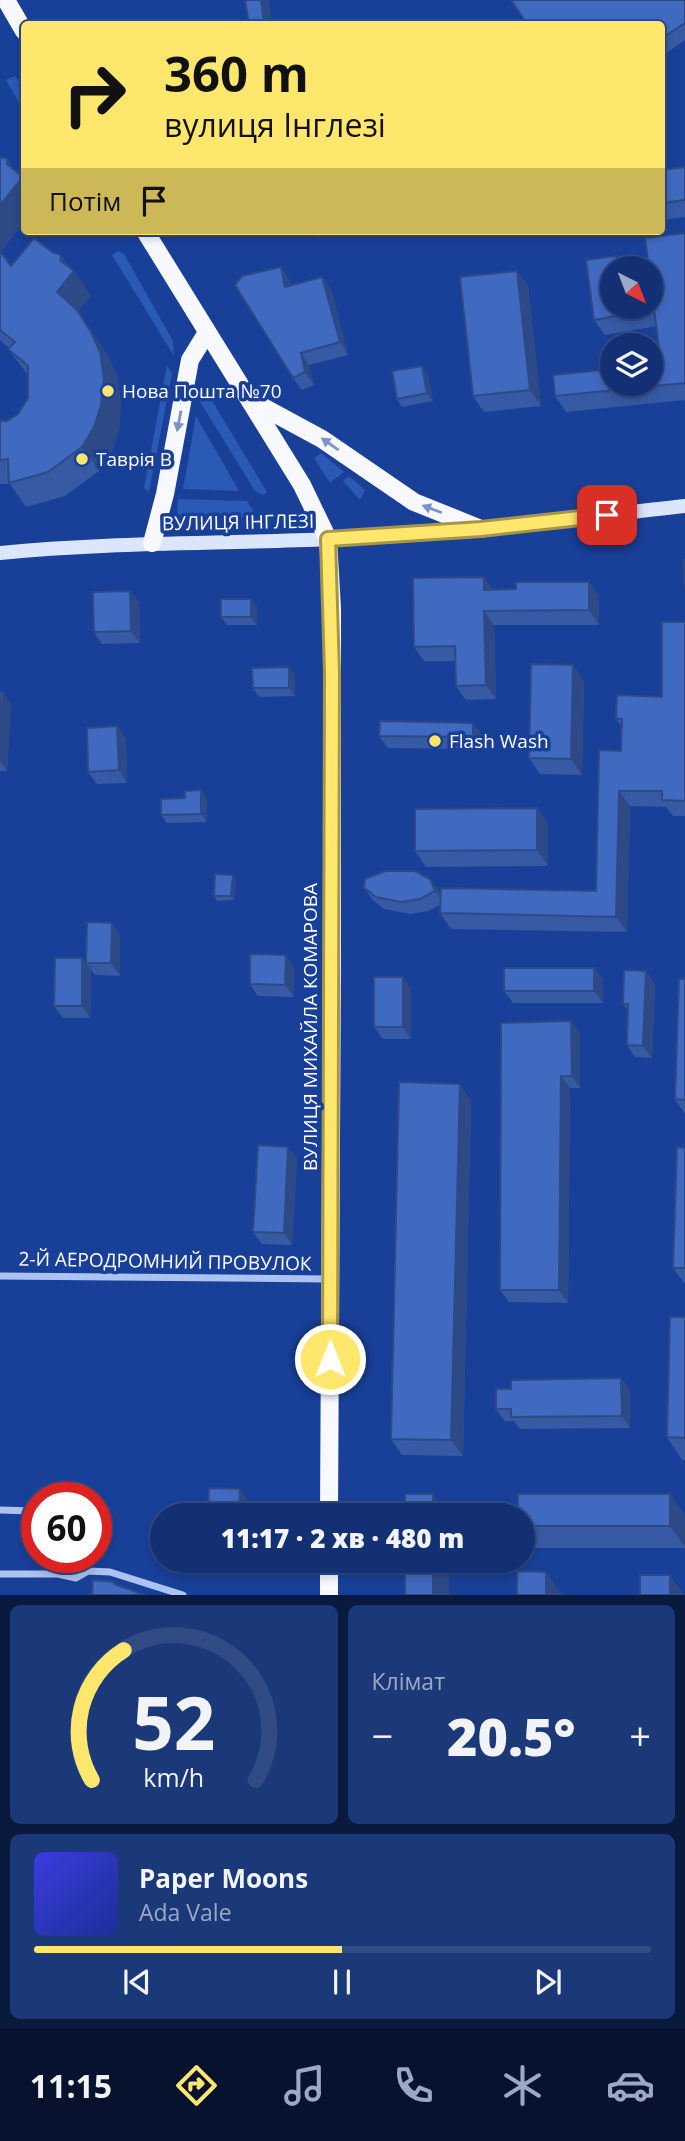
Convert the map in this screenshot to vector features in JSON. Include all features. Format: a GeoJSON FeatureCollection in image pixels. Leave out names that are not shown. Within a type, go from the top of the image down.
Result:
{"type":"FeatureCollection","features":[{"type":"Feature","properties":{"kind":"main road"},"geometry":{"type":"LineString","coordinates":[[6,0],[21,26]]}},
{"type":"Feature","properties":{"kind":"main road"},"geometry":{"type":"LineString","coordinates":[[147,235],[206,334],[302,485],[328,539]]}},
{"type":"Feature","properties":{"kind":"main road"},"geometry":{"type":"LineString","coordinates":[[152,543],[165,494],[190,360],[206,334]]}},
{"type":"Feature","properties":{"kind":"main road"},"geometry":{"type":"LineString","coordinates":[[247,399],[322,439],[414,502],[481,529]]}},
{"type":"Feature","properties":{"kind":"main road","name":"ВУЛИЦЯ ІНГЛЕЗІ"},"geometry":{"type":"LineString","coordinates":[[0,553],[152,543],[328,539],[481,529],[685,506]]}},
{"type":"Feature","properties":{"kind":"main road","name":"ВУЛИЦЯ МИХАЙЛА КОМАРОВА"},"geometry":{"type":"LineString","coordinates":[[328,539],[332,660],[329,1503]]}},
{"type":"Feature","properties":{"kind":"main road"},"geometry":{"type":"LineString","coordinates":[[329,1573],[329,1595]]}},
{"type":"Feature","properties":{"kind":"street","name":"2-Й АЕРОДРОМНИЙ ПРОВУЛОК"},"geometry":{"type":"LineString","coordinates":[[0,1276],[330,1279]]}},
{"type":"Feature","properties":{"kind":"street"},"geometry":{"type":"LineString","coordinates":[[0,1510],[21,1511]]}},
{"type":"Feature","properties":{"kind":"street"},"geometry":{"type":"LineString","coordinates":[[0,1574],[58,1574],[76,1578],[88,1571],[110,1572],[183,1595]]}},
{"type":"Feature","properties":{"kind":"shaded area"},"geometry":{"type":"Polygon","coordinates":[[[15,76],[21,85],[21,106],[6,80],[15,76]]]}},
{"type":"Feature","properties":{"kind":"shaded area"},"geometry":{"type":"Polygon","coordinates":[[[118,251],[124,254],[173,341],[174,356],[112,255],[118,251]]]}},
{"type":"Feature","properties":{"kind":"shaded area"},"geometry":{"type":"Polygon","coordinates":[[[167,365],[172,374],[149,492],[144,488],[167,365]]]}},
{"type":"Feature","properties":{"kind":"shaded area"},"geometry":{"type":"Polygon","coordinates":[[[205,389],[267,492],[263,495],[255,491],[199,400],[205,389]]]}},
{"type":"Feature","properties":{"kind":"shaded area"},"geometry":{"type":"Polygon","coordinates":[[[196,416],[239,491],[183,489],[196,416]]]}},
{"type":"Feature","properties":{"kind":"shaded area"},"geometry":{"type":"Polygon","coordinates":[[[321,453],[344,472],[330,483],[314,458],[321,453]]]}},
{"type":"Feature","properties":{"kind":"shaded area"},"geometry":{"type":"Polygon","coordinates":[[[349,476],[365,490],[360,500],[343,481],[349,476]]]}},
{"type":"Feature","properties":{"kind":"shaded area"},"geometry":{"type":"Polygon","coordinates":[[[178,499],[247,501],[257,517],[183,519],[177,512],[178,499]]]}},
{"type":"Feature","properties":{"kind":"building"},"geometry":{"type":"Polygon","coordinates":[[[245,0],[261,0],[264,21],[248,21],[245,0]]]}},
{"type":"Feature","properties":{"kind":"building"},"geometry":{"type":"Polygon","coordinates":[[[511,0],[685,0],[685,23],[665,36],[665,21],[525,21],[511,0]]]}},
{"type":"Feature","properties":{"kind":"building"},"geometry":{"type":"Polygon","coordinates":[[[0,157],[7,159],[7,164],[21,175],[21,179],[0,205],[0,157]]]}},
{"type":"Feature","properties":{"kind":"building"},"geometry":{"type":"Polygon","coordinates":[[[685,167],[685,200],[665,203],[665,170],[685,167]]]}},
{"type":"Feature","properties":{"kind":"building"},"geometry":{"type":"Polygon","coordinates":[[[685,233],[685,383],[663,385],[663,333],[657,333],[655,319],[663,319],[663,256],[647,256],[645,238],[685,233]]]}},
{"type":"Feature","properties":{"kind":"building"},"geometry":{"type":"Polygon","coordinates":[[[34,238],[52,252],[61,255],[60,260],[74,271],[57,292],[77,310],[91,332],[100,352],[104,378],[101,405],[94,427],[82,447],[48,472],[9,483],[8,459],[0,460],[0,421],[7,421],[18,414],[28,398],[28,366],[8,349],[15,342],[0,330],[0,251],[11,266],[34,238]]]}},
{"type":"Feature","properties":{"kind":"building"},"geometry":{"type":"Polygon","coordinates":[[[600,258],[600,319],[594,320],[586,260],[600,258]]]}},
{"type":"Feature","properties":{"kind":"building"},"geometry":{"type":"Polygon","coordinates":[[[281,267],[285,287],[322,277],[340,342],[301,353],[305,372],[293,378],[235,285],[242,276],[281,267]]]}},
{"type":"Feature","properties":{"kind":"building"},"geometry":{"type":"Polygon","coordinates":[[[517,271],[530,390],[473,396],[460,277],[517,271]]]}},
{"type":"Feature","properties":{"kind":"building"},"geometry":{"type":"Polygon","coordinates":[[[422,366],[427,393],[397,399],[392,371],[422,366]]]}},
{"type":"Feature","properties":{"kind":"building"},"geometry":{"type":"Polygon","coordinates":[[[600,370],[600,392],[555,396],[553,375],[600,370]]]}},
{"type":"Feature","properties":{"kind":"building"},"geometry":{"type":"Polygon","coordinates":[[[484,577],[484,590],[516,589],[516,582],[589,582],[589,610],[484,611],[486,685],[456,686],[455,646],[414,647],[413,578],[484,577]]]}},
{"type":"Feature","properties":{"kind":"building"},"geometry":{"type":"Polygon","coordinates":[[[130,591],[131,631],[94,632],[93,592],[130,591]]]}},
{"type":"Feature","properties":{"kind":"building"},"geometry":{"type":"Polygon","coordinates":[[[221,599],[251,599],[251,617],[221,617],[221,599]]]}},
{"type":"Feature","properties":{"kind":"building"},"geometry":{"type":"Polygon","coordinates":[[[662,622],[685,622],[685,801],[662,800],[662,791],[619,791],[616,917],[440,913],[441,888],[596,891],[599,750],[621,751],[622,719],[616,719],[617,695],[662,697],[662,622]]]}},
{"type":"Feature","properties":{"kind":"building"},"geometry":{"type":"Polygon","coordinates":[[[531,664],[573,665],[571,759],[529,758],[531,664]]]}},
{"type":"Feature","properties":{"kind":"building"},"geometry":{"type":"Polygon","coordinates":[[[289,667],[289,688],[253,688],[252,668],[289,667]]]}},
{"type":"Feature","properties":{"kind":"building"},"geometry":{"type":"Polygon","coordinates":[[[0,692],[3,692],[0,737],[0,692]]]}},
{"type":"Feature","properties":{"kind":"building"},"geometry":{"type":"Polygon","coordinates":[[[380,721],[473,723],[473,737],[379,736],[380,721]]]}},
{"type":"Feature","properties":{"kind":"building"},"geometry":{"type":"Polygon","coordinates":[[[117,726],[119,770],[88,772],[87,728],[117,726]]]}},
{"type":"Feature","properties":{"kind":"building"},"geometry":{"type":"Polygon","coordinates":[[[201,790],[201,814],[161,815],[161,799],[185,798],[185,791],[201,790]]]}},
{"type":"Feature","properties":{"kind":"building"},"geometry":{"type":"Polygon","coordinates":[[[537,808],[537,850],[415,851],[415,809],[537,808]]]}},
{"type":"Feature","properties":{"kind":"building"},"geometry":{"type":"Polygon","coordinates":[[[386,871],[415,871],[430,879],[435,891],[420,899],[401,902],[376,897],[364,888],[365,879],[386,871]]]}},
{"type":"Feature","properties":{"kind":"building"},"geometry":{"type":"Polygon","coordinates":[[[215,874],[233,875],[231,896],[214,896],[215,874]]]}},
{"type":"Feature","properties":{"kind":"building"},"geometry":{"type":"Polygon","coordinates":[[[87,922],[112,923],[111,963],[86,963],[87,922]]]}},
{"type":"Feature","properties":{"kind":"building"},"geometry":{"type":"Polygon","coordinates":[[[250,954],[286,955],[285,985],[250,984],[250,954]]]}},
{"type":"Feature","properties":{"kind":"building"},"geometry":{"type":"Polygon","coordinates":[[[55,958],[82,958],[82,1006],[54,1006],[55,958]]]}},
{"type":"Feature","properties":{"kind":"building"},"geometry":{"type":"Polygon","coordinates":[[[504,968],[594,968],[594,991],[504,991],[504,968]]]}},
{"type":"Feature","properties":{"kind":"building"},"geometry":{"type":"Polygon","coordinates":[[[624,970],[646,971],[643,1046],[627,1045],[628,1004],[623,1004],[624,970]]]}},
{"type":"Feature","properties":{"kind":"building"},"geometry":{"type":"Polygon","coordinates":[[[374,977],[403,977],[403,1027],[374,1027],[374,977]]]}},
{"type":"Feature","properties":{"kind":"building"},"geometry":{"type":"Polygon","coordinates":[[[679,979],[685,979],[685,1100],[675,1099],[679,979]]]}},
{"type":"Feature","properties":{"kind":"building"},"geometry":{"type":"Polygon","coordinates":[[[571,1021],[572,1076],[561,1076],[559,1290],[500,1290],[501,1023],[571,1021]]]}},
{"type":"Feature","properties":{"kind":"building"},"geometry":{"type":"Polygon","coordinates":[[[399,1082],[460,1084],[451,1440],[391,1439],[399,1082]]]}},
{"type":"Feature","properties":{"kind":"building"},"geometry":{"type":"Polygon","coordinates":[[[258,1145],[288,1147],[284,1233],[253,1232],[258,1145]]]}},
{"type":"Feature","properties":{"kind":"building"},"geometry":{"type":"Polygon","coordinates":[[[677,1147],[685,1148],[685,1268],[673,1268],[677,1147]]]}},
{"type":"Feature","properties":{"kind":"building"},"geometry":{"type":"Polygon","coordinates":[[[670,1317],[685,1317],[685,1438],[667,1437],[670,1317]]]}},
{"type":"Feature","properties":{"kind":"building"},"geometry":{"type":"Polygon","coordinates":[[[621,1378],[622,1416],[511,1417],[511,1409],[496,1409],[496,1389],[511,1389],[511,1380],[621,1378]]]}},
{"type":"Feature","properties":{"kind":"building"},"geometry":{"type":"Polygon","coordinates":[[[209,1488],[240,1489],[239,1503],[208,1503],[209,1488]]]}},
{"type":"Feature","properties":{"kind":"building"},"geometry":{"type":"Polygon","coordinates":[[[405,1494],[433,1494],[433,1503],[405,1503],[405,1494]]]}},
{"type":"Feature","properties":{"kind":"building"},"geometry":{"type":"Polygon","coordinates":[[[518,1494],[670,1494],[670,1526],[535,1526],[535,1503],[518,1503],[518,1494]]]}},
{"type":"Feature","properties":{"kind":"building"},"geometry":{"type":"Polygon","coordinates":[[[546,1572],[546,1595],[517,1595],[517,1573],[546,1572]]]}},
{"type":"Feature","properties":{"kind":"building"},"geometry":{"type":"Polygon","coordinates":[[[405,1573],[433,1573],[433,1595],[405,1595],[405,1573]]]}},
{"type":"Feature","properties":{"kind":"building"},"geometry":{"type":"Polygon","coordinates":[[[640,1575],[670,1575],[670,1595],[640,1595],[640,1575]]]}},
{"type":"Feature","properties":{"kind":"building"},"geometry":{"type":"Polygon","coordinates":[[[93,1580],[114,1582],[145,1595],[92,1595],[93,1580]]]}},
{"type":"Feature","properties":{"kind":"place","name":"Нова Пошта №70"},"geometry":{"type":"Point","coordinates":[108,391]}},
{"type":"Feature","properties":{"kind":"place","name":"Таврія В"},"geometry":{"type":"Point","coordinates":[82,459]}},
{"type":"Feature","properties":{"kind":"place","name":"Flash Wash"},"geometry":{"type":"Point","coordinates":[435,741]}},
{"type":"Feature","properties":{"kind":"route"},"geometry":{"type":"LineString","coordinates":[[330,1359],[332,609],[328,539],[481,529],[607,515]]}}]}
